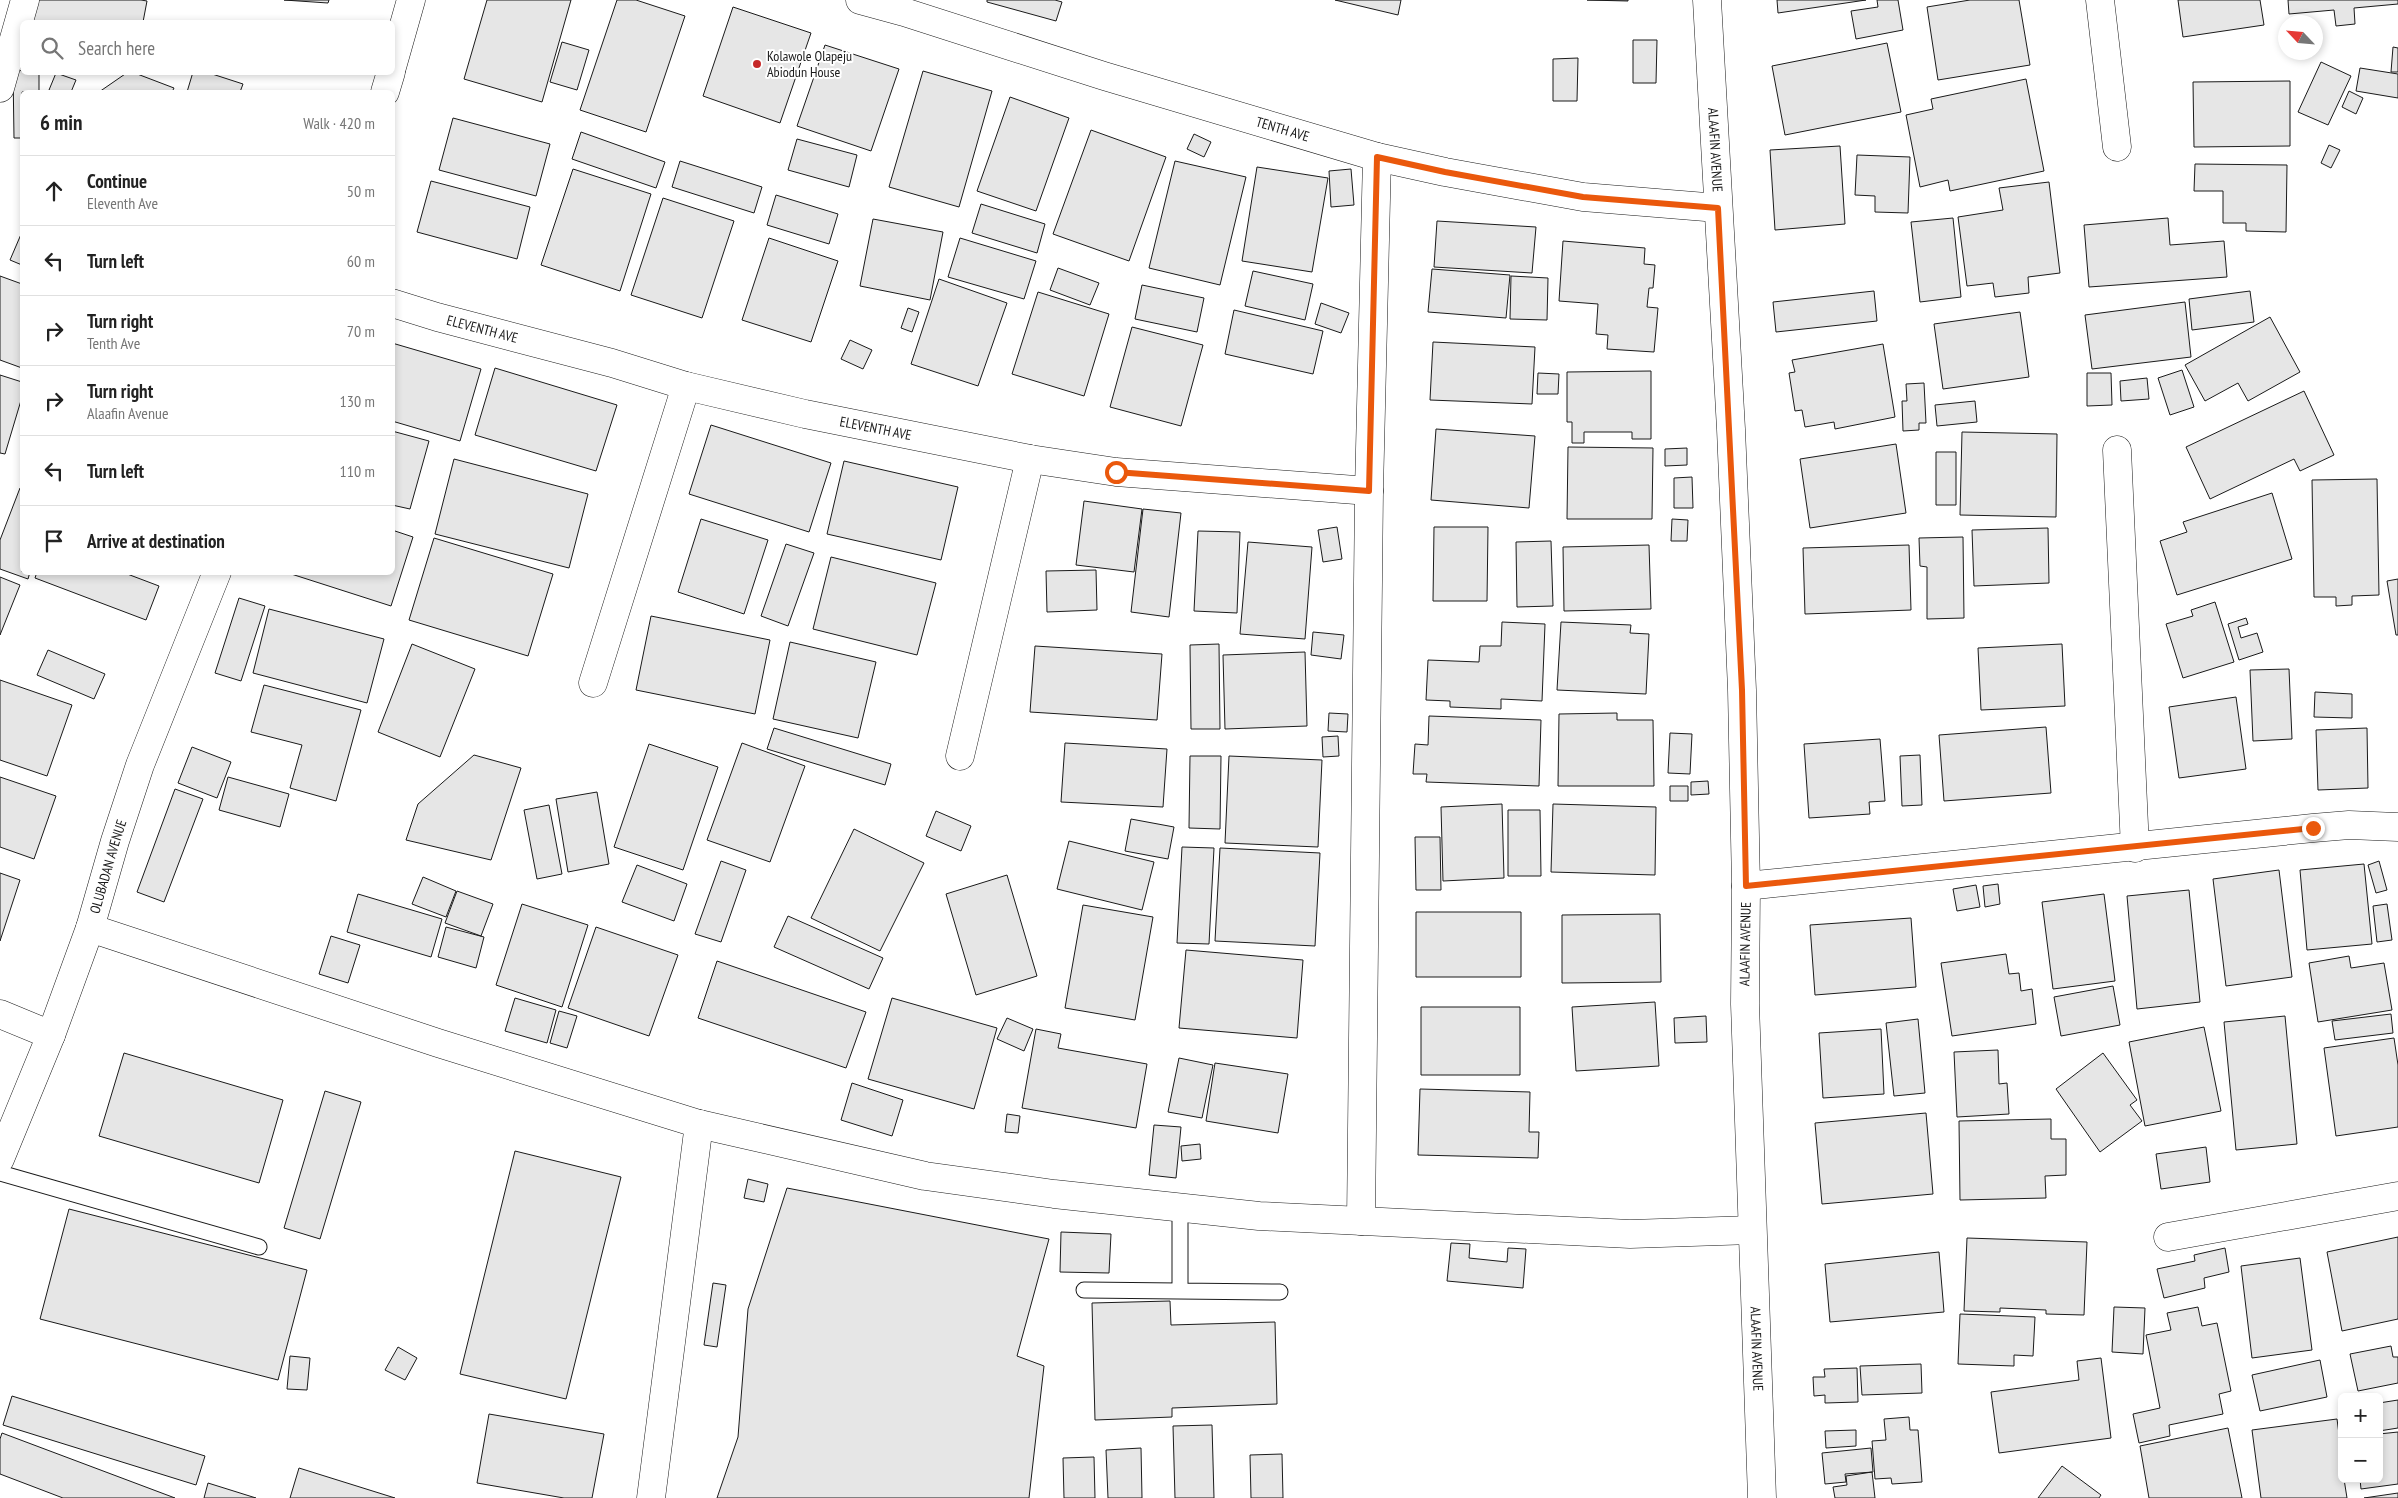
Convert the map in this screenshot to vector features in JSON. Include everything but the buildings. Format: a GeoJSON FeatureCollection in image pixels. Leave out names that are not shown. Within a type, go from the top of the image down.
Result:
{"type":"FeatureCollection","features":[{"type":"Feature","properties":{"kind":"street"},"geometry":{"type":"LineString","coordinates":[[0,88],[25,0]]}},
{"type":"Feature","properties":{"kind":"street"},"geometry":{"type":"LineString","coordinates":[[395,56],[411,0]]}},
{"type":"Feature","properties":{"kind":"street","name":"TENTH AVE"},"geometry":{"type":"LineString","coordinates":[[860,0],[906,6],[1104,76],[1377,157],[1445,172],[1583,197],[1718,208]]}},
{"type":"Feature","properties":{"kind":"street","name":"ALAAFIN AVENUE"},"geometry":{"type":"LineString","coordinates":[[1706,0],[1742,690],[1746,886],[1745,1004],[1762,1498]]}},
{"type":"Feature","properties":{"kind":"street"},"geometry":{"type":"LineString","coordinates":[[2100,0],[2117,147]]}},
{"type":"Feature","properties":{"kind":"street"},"geometry":{"type":"LineString","coordinates":[[386,90],[390,75]]}},
{"type":"Feature","properties":{"kind":"street"},"geometry":{"type":"LineString","coordinates":[[1361,1221],[1369,491],[1377,157]]}},
{"type":"Feature","properties":{"kind":"street","name":"ELEVENTH AVE"},"geometry":{"type":"LineString","coordinates":[[395,304],[437,317],[612,363],[686,386],[805,414],[1030,459],[1116,472],[1369,491]]}},
{"type":"Feature","properties":{"kind":"street"},"geometry":{"type":"LineString","coordinates":[[592,683],[686,386]]}},
{"type":"Feature","properties":{"kind":"street"},"geometry":{"type":"LineString","coordinates":[[2117,450],[2135,848]]}},
{"type":"Feature","properties":{"kind":"street"},"geometry":{"type":"LineString","coordinates":[[960,756],[1030,459]]}},
{"type":"Feature","properties":{"kind":"street","name":"OLUBADAN AVENUE"},"geometry":{"type":"LineString","coordinates":[[0,1159],[51,1035],[90,928],[140,765],[216,575]]}},
{"type":"Feature","properties":{"kind":"street"},"geometry":{"type":"LineString","coordinates":[[1746,886],[2331,827],[2398,827]]}},
{"type":"Feature","properties":{"kind":"street"},"geometry":{"type":"LineString","coordinates":[[90,928],[428,1040],[699,1124],[925,1176],[1054,1194],[1259,1216],[1630,1234],[1752,1230]]}},
{"type":"Feature","properties":{"kind":"street"},"geometry":{"type":"LineString","coordinates":[[0,1014],[51,1035]]}},
{"type":"Feature","properties":{"kind":"street"},"geometry":{"type":"LineString","coordinates":[[652,1498],[699,1124]]}},
{"type":"Feature","properties":{"kind":"street"},"geometry":{"type":"LineString","coordinates":[[2168,1237],[2398,1196]]}},
{"type":"Feature","properties":{"kind":"lane"},"geometry":{"type":"LineString","coordinates":[[0,1173],[259,1246]]}},
{"type":"Feature","properties":{"kind":"lane"},"geometry":{"type":"LineString","coordinates":[[1180,1207],[1180,1291]]}},
{"type":"Feature","properties":{"kind":"lane"},"geometry":{"type":"LineString","coordinates":[[1084,1290],[1280,1292]]}},
{"type":"Feature","properties":{"kind":"place","name":"Kolawole Olapeju Abiodun House"},"geometry":{"type":"Point","coordinates":[757,64]}},
{"type":"Feature","properties":{"kind":"route"},"geometry":{"type":"LineString","coordinates":[[1116,472],[1369,491],[1377,157],[1445,172],[1583,197],[1718,208],[1731,429],[1742,690],[1746,886],[2135,848],[2313,828]]}}]}
